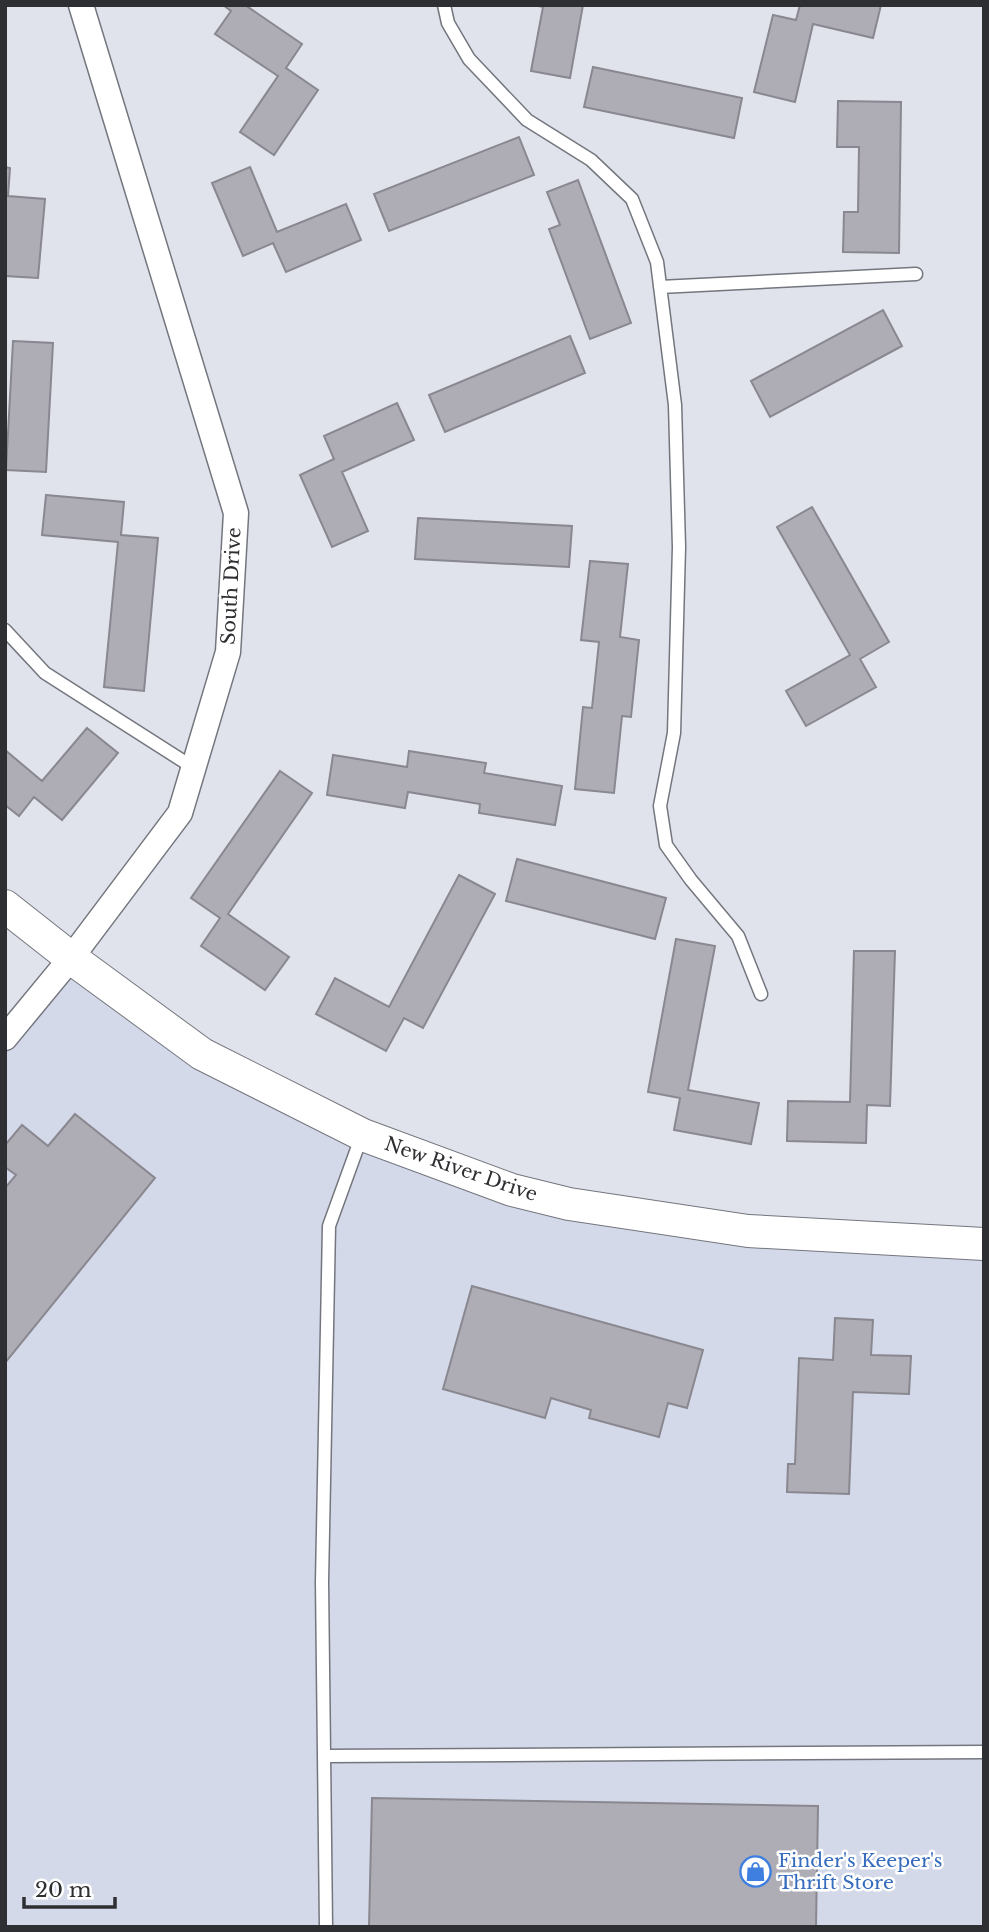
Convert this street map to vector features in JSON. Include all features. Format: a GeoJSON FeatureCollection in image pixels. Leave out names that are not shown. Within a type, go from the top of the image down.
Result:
{"type":"FeatureCollection","features":[{"type":"Feature","properties":{"kind":"street","name":"South Drive"},"geometry":{"type":"LineString","coordinates":[[5,1038],[71,958],[180,813],[228,652],[236,513],[81,5]]}},
{"type":"Feature","properties":{"kind":"street","name":"New River Drive"},"geometry":{"type":"LineString","coordinates":[[5,906],[202,1054],[363,1135],[512,1190],[569,1204],[748,1231],[984,1244]]}},
{"type":"Feature","properties":{"kind":"lane"},"geometry":{"type":"LineString","coordinates":[[444,5],[448,23],[469,59],[527,120],[592,160],[632,199],[657,262],[676,405],[679,547],[674,733],[660,806],[666,845],[691,880],[738,936],[761,994]]}},
{"type":"Feature","properties":{"kind":"lane"},"geometry":{"type":"LineString","coordinates":[[660,287],[916,274]]}},
{"type":"Feature","properties":{"kind":"lane"},"geometry":{"type":"LineString","coordinates":[[5,630],[46,673],[194,768]]}},
{"type":"Feature","properties":{"kind":"lane"},"geometry":{"type":"LineString","coordinates":[[326,1927],[322,1582],[329,1226],[363,1135]]}},
{"type":"Feature","properties":{"kind":"lane"},"geometry":{"type":"LineString","coordinates":[[325,1756],[984,1752]]}},
{"type":"Feature","properties":{"kind":"shaded area"},"geometry":{"type":"Polygon","coordinates":[[[71,958],[203,1054],[512,1190],[984,1244],[984,1927],[5,1927],[5,1038],[71,958]]]}},
{"type":"Feature","properties":{"kind":"building"},"geometry":{"type":"Polygon","coordinates":[[[223,5],[245,5],[302,44],[286,68],[318,90],[274,155],[240,132],[278,76],[215,34],[231,11],[223,5]]]}},
{"type":"Feature","properties":{"kind":"building"},"geometry":{"type":"Polygon","coordinates":[[[534,5],[583,5],[570,78],[531,71],[543,7],[534,5]]]}},
{"type":"Feature","properties":{"kind":"building"},"geometry":{"type":"Polygon","coordinates":[[[800,5],[881,5],[873,38],[813,24],[795,102],[754,92],[773,15],[796,20],[800,5]]]}},
{"type":"Feature","properties":{"kind":"building"},"geometry":{"type":"Polygon","coordinates":[[[593,67],[742,98],[734,138],[584,107],[593,67]]]}},
{"type":"Feature","properties":{"kind":"building"},"geometry":{"type":"Polygon","coordinates":[[[838,101],[901,102],[899,253],[843,252],[844,212],[858,212],[859,147],[837,147],[838,101]]]}},
{"type":"Feature","properties":{"kind":"building"},"geometry":{"type":"Polygon","coordinates":[[[519,137],[534,175],[389,231],[374,194],[519,137]]]}},
{"type":"Feature","properties":{"kind":"building"},"geometry":{"type":"Polygon","coordinates":[[[5,167],[10,168],[8,196],[45,199],[38,278],[5,276],[5,167]]]}},
{"type":"Feature","properties":{"kind":"building"},"geometry":{"type":"Polygon","coordinates":[[[250,167],[277,232],[346,204],[361,240],[286,272],[273,243],[243,256],[212,183],[250,167]]]}},
{"type":"Feature","properties":{"kind":"building"},"geometry":{"type":"Polygon","coordinates":[[[578,180],[631,323],[590,339],[549,229],[560,225],[547,192],[578,180]]]}},
{"type":"Feature","properties":{"kind":"building"},"geometry":{"type":"Polygon","coordinates":[[[883,310],[902,346],[770,417],[751,381],[883,310]]]}},
{"type":"Feature","properties":{"kind":"building"},"geometry":{"type":"Polygon","coordinates":[[[570,336],[585,373],[445,432],[429,395],[570,336]]]}},
{"type":"Feature","properties":{"kind":"building"},"geometry":{"type":"Polygon","coordinates":[[[13,341],[53,343],[46,472],[6,470],[13,341]]]}},
{"type":"Feature","properties":{"kind":"building"},"geometry":{"type":"Polygon","coordinates":[[[397,403],[414,440],[342,472],[368,531],[332,547],[300,475],[334,459],[324,436],[397,403]]]}},
{"type":"Feature","properties":{"kind":"building"},"geometry":{"type":"Polygon","coordinates":[[[46,495],[124,502],[121,535],[158,538],[144,691],[104,687],[118,542],[42,535],[46,495]]]}},
{"type":"Feature","properties":{"kind":"building"},"geometry":{"type":"Polygon","coordinates":[[[812,507],[889,642],[860,659],[876,687],[806,726],[786,691],[850,655],[777,527],[812,507]]]}},
{"type":"Feature","properties":{"kind":"building"},"geometry":{"type":"Polygon","coordinates":[[[418,518],[572,526],[569,567],[415,559],[418,518]]]}},
{"type":"Feature","properties":{"kind":"building"},"geometry":{"type":"Polygon","coordinates":[[[590,561],[628,564],[620,637],[639,640],[631,717],[622,716],[614,793],[575,789],[583,707],[592,708],[599,642],[581,640],[590,561]]]}},
{"type":"Feature","properties":{"kind":"building"},"geometry":{"type":"Polygon","coordinates":[[[87,728],[118,753],[62,820],[34,797],[19,816],[5,805],[5,750],[42,781],[87,728]]]}},
{"type":"Feature","properties":{"kind":"building"},"geometry":{"type":"Polygon","coordinates":[[[409,751],[486,763],[484,773],[562,786],[555,825],[479,813],[480,804],[408,792],[405,808],[327,795],[333,755],[407,767],[409,751]]]}},
{"type":"Feature","properties":{"kind":"building"},"geometry":{"type":"Polygon","coordinates":[[[280,771],[312,793],[228,914],[289,957],[265,990],[201,946],[220,918],[191,898],[280,771]]]}},
{"type":"Feature","properties":{"kind":"building"},"geometry":{"type":"Polygon","coordinates":[[[517,859],[666,898],[655,939],[506,901],[517,859]]]}},
{"type":"Feature","properties":{"kind":"building"},"geometry":{"type":"Polygon","coordinates":[[[459,875],[495,894],[423,1028],[404,1018],[386,1051],[316,1014],[335,978],[389,1007],[459,875]]]}},
{"type":"Feature","properties":{"kind":"building"},"geometry":{"type":"Polygon","coordinates":[[[676,939],[715,946],[688,1090],[759,1103],[751,1144],[674,1130],[680,1098],[648,1092],[676,939]]]}},
{"type":"Feature","properties":{"kind":"building"},"geometry":{"type":"Polygon","coordinates":[[[854,951],[895,951],[890,1106],[867,1105],[866,1143],[787,1141],[788,1101],[850,1102],[854,951]]]}},
{"type":"Feature","properties":{"kind":"building"},"geometry":{"type":"Polygon","coordinates":[[[75,1114],[155,1178],[5,1363],[5,1188],[16,1175],[5,1167],[5,1145],[22,1125],[48,1146],[75,1114]]]}},
{"type":"Feature","properties":{"kind":"building"},"geometry":{"type":"Polygon","coordinates":[[[472,1286],[703,1350],[687,1408],[668,1403],[659,1437],[589,1418],[591,1410],[551,1398],[545,1418],[443,1389],[472,1286]]]}},
{"type":"Feature","properties":{"kind":"building"},"geometry":{"type":"Polygon","coordinates":[[[835,1318],[873,1320],[871,1355],[911,1356],[909,1394],[853,1392],[849,1494],[787,1492],[788,1464],[795,1464],[799,1358],[833,1360],[835,1318]]]}},
{"type":"Feature","properties":{"kind":"building"},"geometry":{"type":"Polygon","coordinates":[[[372,1798],[818,1806],[816,1927],[369,1927],[372,1798]]]}},
{"type":"Feature","properties":{"kind":"place","name":"Finder's Keeper's Thrift Store"},"geometry":{"type":"Point","coordinates":[755,1871]}}]}
